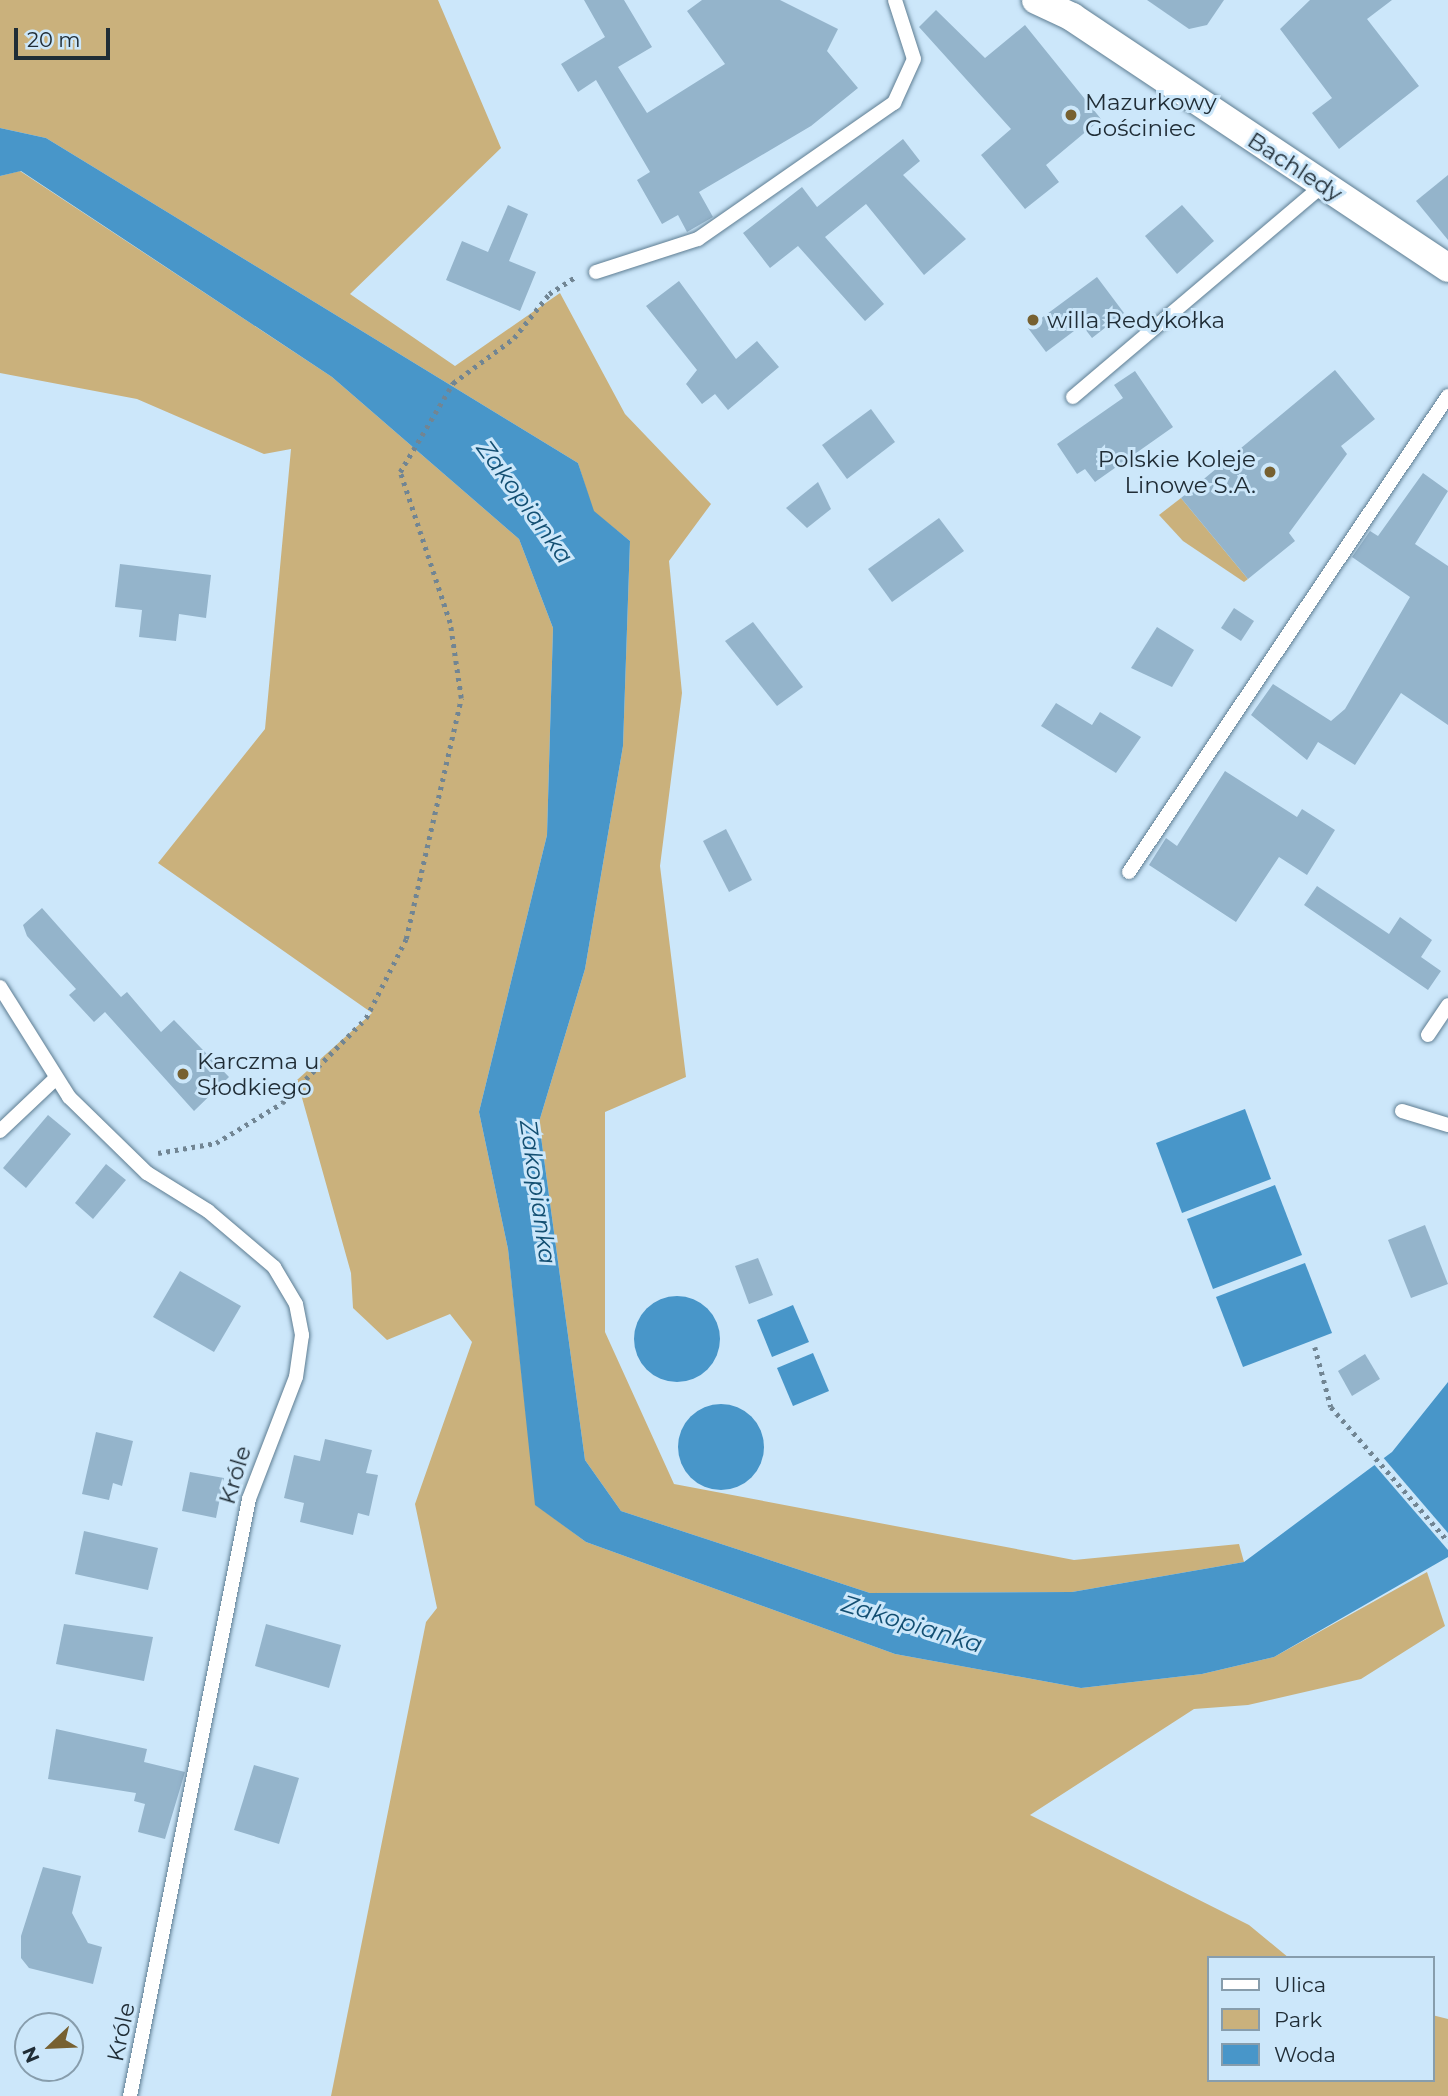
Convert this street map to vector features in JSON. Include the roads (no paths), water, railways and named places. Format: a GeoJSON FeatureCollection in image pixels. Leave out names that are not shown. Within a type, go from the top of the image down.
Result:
{"type":"FeatureCollection","features":[{"type":"Feature","properties":{"kind":"street","name":"Bachledy"},"geometry":{"type":"LineString","coordinates":[[1036,0],[1448,268]]}},
{"type":"Feature","properties":{"kind":"lane"},"geometry":{"type":"LineString","coordinates":[[596,272],[698,239],[894,103],[914,59],[895,0]]}},
{"type":"Feature","properties":{"kind":"lane"},"geometry":{"type":"LineString","coordinates":[[1073,397],[1323,185]]}},
{"type":"Feature","properties":{"kind":"lane"},"geometry":{"type":"LineString","coordinates":[[1129,872],[1448,396]]}},
{"type":"Feature","properties":{"kind":"lane","name":"Króle"},"geometry":{"type":"LineString","coordinates":[[0,987],[54,1080],[134,1160],[274,1267],[296,1304],[302,1335],[296,1377],[249,1499],[131,2096]]}},
{"type":"Feature","properties":{"kind":"lane"},"geometry":{"type":"LineString","coordinates":[[1428,1035],[1448,1005]]}},
{"type":"Feature","properties":{"kind":"lane"},"geometry":{"type":"LineString","coordinates":[[0,1131],[54,1080]]}},
{"type":"Feature","properties":{"kind":"lane"},"geometry":{"type":"LineString","coordinates":[[1402,1111],[1448,1125]]}},
{"type":"Feature","properties":{"kind":"water","name":"Zakopianka"},"geometry":{"type":"Polygon","coordinates":[[[0,128],[46,138],[578,463],[594,511],[630,541],[623,746],[585,969],[539,1122],[585,1460],[621,1511],[870,1593],[1072,1592],[1244,1562],[1392,1452],[1448,1382],[1448,1557],[1274,1657],[1202,1674],[1081,1688],[895,1654],[586,1542],[535,1505],[508,1249],[479,1112],[547,835],[553,628],[519,539],[332,377],[21,171],[0,176],[0,128]]]}},
{"type":"Feature","properties":{"kind":"water"},"geometry":{"type":"Polygon","coordinates":[[[1245,1109],[1271,1179],[1182,1213],[1156,1143],[1245,1109]]]}},
{"type":"Feature","properties":{"kind":"water"},"geometry":{"type":"Polygon","coordinates":[[[1275,1185],[1302,1255],[1213,1289],[1187,1219],[1275,1185]]]}},
{"type":"Feature","properties":{"kind":"water"},"geometry":{"type":"Polygon","coordinates":[[[1305,1263],[1332,1333],[1243,1367],[1216,1297],[1305,1263]]]}},
{"type":"Feature","properties":{"kind":"water"},"geometry":{"type":"Polygon","coordinates":[[[677,1296],[694,1299],[708,1308],[717,1322],[720,1339],[717,1356],[708,1370],[694,1379],[677,1382],[660,1379],[646,1370],[637,1356],[634,1339],[637,1322],[646,1308],[660,1299],[677,1296]]]}},
{"type":"Feature","properties":{"kind":"water"},"geometry":{"type":"Polygon","coordinates":[[[793,1305],[809,1342],[772,1357],[757,1320],[793,1305]]]}},
{"type":"Feature","properties":{"kind":"water"},"geometry":{"type":"Polygon","coordinates":[[[813,1353],[829,1391],[793,1406],[777,1368],[813,1353]]]}},
{"type":"Feature","properties":{"kind":"water"},"geometry":{"type":"Polygon","coordinates":[[[721,1404],[738,1407],[752,1416],[761,1430],[764,1447],[761,1464],[752,1478],[738,1487],[721,1490],[704,1487],[690,1478],[681,1464],[678,1447],[681,1430],[690,1416],[704,1407],[721,1404]]]}},
{"type":"Feature","properties":{"kind":"place","name":"Mazurkowy Gościniec"},"geometry":{"type":"Point","coordinates":[1071,115]}},
{"type":"Feature","properties":{"kind":"place","name":"willa Redykołka"},"geometry":{"type":"Point","coordinates":[1033,320]}},
{"type":"Feature","properties":{"kind":"place","name":"Polskie Koleje Linowe S.A."},"geometry":{"type":"Point","coordinates":[1270,472]}},
{"type":"Feature","properties":{"kind":"place","name":"Karczma u Słodkiego"},"geometry":{"type":"Point","coordinates":[183,1074]}}]}
